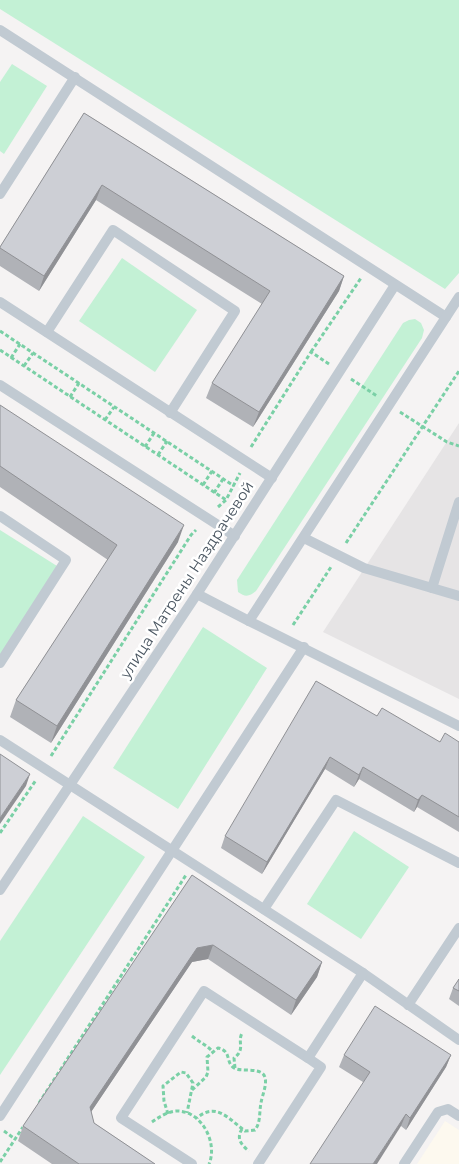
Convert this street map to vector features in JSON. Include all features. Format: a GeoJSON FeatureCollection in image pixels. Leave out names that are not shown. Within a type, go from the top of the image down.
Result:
{"type":"FeatureCollection","features":[{"type":"Feature","properties":{"kind":"lane"},"geometry":{"type":"LineString","coordinates":[[0,30],[446,317]]}},
{"type":"Feature","properties":{"kind":"lane"},"geometry":{"type":"LineString","coordinates":[[0,194],[74,77]]}},
{"type":"Feature","properties":{"kind":"lane"},"geometry":{"type":"LineString","coordinates":[[47,332],[113,230],[235,311],[170,413]]}},
{"type":"Feature","properties":{"kind":"lane","name":"улица Матрены Наздрачевой"},"geometry":{"type":"LineString","coordinates":[[0,890],[235,536],[395,285]]}},
{"type":"Feature","properties":{"kind":"lane"},"geometry":{"type":"LineString","coordinates":[[249,621],[459,297]]}},
{"type":"Feature","properties":{"kind":"lane"},"geometry":{"type":"LineString","coordinates":[[0,302],[272,478]]}},
{"type":"Feature","properties":{"kind":"lane"},"geometry":{"type":"LineString","coordinates":[[0,385],[235,536]]}},
{"type":"Feature","properties":{"kind":"lane"},"geometry":{"type":"LineString","coordinates":[[432,588],[459,502]]}},
{"type":"Feature","properties":{"kind":"lane"},"geometry":{"type":"LineString","coordinates":[[0,516],[66,560],[0,663]]}},
{"type":"Feature","properties":{"kind":"lane"},"geometry":{"type":"LineString","coordinates":[[304,538],[364,568],[459,596]]}},
{"type":"Feature","properties":{"kind":"lane"},"geometry":{"type":"LineString","coordinates":[[197,594],[459,726]]}},
{"type":"Feature","properties":{"kind":"lane"},"geometry":{"type":"LineString","coordinates":[[0,1116],[304,647]]}},
{"type":"Feature","properties":{"kind":"lane"},"geometry":{"type":"LineString","coordinates":[[0,740],[363,973],[459,1040]]}},
{"type":"Feature","properties":{"kind":"lane"},"geometry":{"type":"LineString","coordinates":[[264,909],[336,800],[459,863]]}},
{"type":"Feature","properties":{"kind":"lane"},"geometry":{"type":"LineString","coordinates":[[408,1005],[459,928]]}},
{"type":"Feature","properties":{"kind":"lane"},"geometry":{"type":"LineString","coordinates":[[308,1058],[363,973]]}},
{"type":"Feature","properties":{"kind":"lane"},"geometry":{"type":"LineString","coordinates":[[192,1164],[121,1118],[204,991],[321,1067],[260,1161]]}},
{"type":"Feature","properties":{"kind":"lane"},"geometry":{"type":"LineString","coordinates":[[404,1164],[438,1112],[448,1109],[459,1116]]}},
{"type":"Feature","properties":{"kind":"path"},"geometry":{"type":"LineString","coordinates":[[311,352],[368,267]]}},
{"type":"Feature","properties":{"kind":"path"},"geometry":{"type":"LineString","coordinates":[[0,331],[234,486]]}},
{"type":"Feature","properties":{"kind":"path"},"geometry":{"type":"LineString","coordinates":[[12,358],[20,344]]}},
{"type":"Feature","properties":{"kind":"path"},"geometry":{"type":"LineString","coordinates":[[0,350],[226,500]]}},
{"type":"Feature","properties":{"kind":"path"},"geometry":{"type":"LineString","coordinates":[[24,366],[33,353]]}},
{"type":"Feature","properties":{"kind":"path"},"geometry":{"type":"LineString","coordinates":[[293,625],[459,371]]}},
{"type":"Feature","properties":{"kind":"path"},"geometry":{"type":"LineString","coordinates":[[70,397],[79,383]]}},
{"type":"Feature","properties":{"kind":"path"},"geometry":{"type":"LineString","coordinates":[[105,420],[114,407]]}},
{"type":"Feature","properties":{"kind":"path"},"geometry":{"type":"LineString","coordinates":[[145,447],[154,433]]}},
{"type":"Feature","properties":{"kind":"path"},"geometry":{"type":"LineString","coordinates":[[158,455],[167,441]]}},
{"type":"Feature","properties":{"kind":"path"},"geometry":{"type":"LineString","coordinates":[[202,485],[212,471]]}},
{"type":"Feature","properties":{"kind":"path"},"geometry":{"type":"LineString","coordinates":[[214,493],[223,479]]}},
{"type":"Feature","properties":{"kind":"path"},"geometry":{"type":"LineString","coordinates":[[37,1106],[194,863]]}},
{"type":"Feature","properties":{"kind":"path"},"geometry":{"type":"LineString","coordinates":[[235,1069],[234,1058],[240,1054],[240,1037],[249,1020]]}},
{"type":"Feature","properties":{"kind":"path"},"geometry":{"type":"LineString","coordinates":[[180,1027],[199,1042],[208,1046],[213,1052]]}},
{"type":"Feature","properties":{"kind":"path"},"geometry":{"type":"LineString","coordinates":[[192,1090],[206,1077],[208,1072],[207,1057],[218,1048],[226,1052],[231,1065],[235,1069],[256,1071],[262,1073],[264,1077],[265,1088],[260,1104],[259,1125],[255,1130],[245,1131],[228,1117],[216,1112],[204,1113],[196,1118]]}},
{"type":"Feature","properties":{"kind":"path"},"geometry":{"type":"LineString","coordinates":[[168,1114],[162,1086],[181,1072],[186,1073],[191,1078],[192,1083],[188,1114]]}},
{"type":"Feature","properties":{"kind":"path"},"geometry":{"type":"LineString","coordinates":[[143,1132],[154,1121],[168,1114],[176,1111],[188,1114],[196,1118],[207,1132],[211,1142],[212,1157],[209,1164]]}},
{"type":"Feature","properties":{"kind":"path"},"geometry":{"type":"LineString","coordinates":[[0,1162],[26,1123]]}},
{"type":"Feature","properties":{"kind":"path"},"geometry":{"type":"LineString","coordinates":[[0,1129],[15,1139]]}},
{"type":"Feature","properties":{"kind":"path"},"geometry":{"type":"LineString","coordinates":[[242,1129],[239,1134],[239,1140],[260,1161]]}},
{"type":"Feature","properties":{"kind":"shaded area"},"geometry":{"type":"Polygon","coordinates":[[[459,423],[459,699],[323,632],[459,423]]]}},
{"type":"Feature","properties":{"kind":"shaded area"},"geometry":{"type":"Polygon","coordinates":[[[445,1121],[459,1130],[459,1164],[417,1164],[445,1121]]]}},
{"type":"Feature","properties":{"kind":"green space"},"geometry":{"type":"Polygon","coordinates":[[[0,0],[459,0],[459,273],[445,289],[0,9],[0,0]]]}},
{"type":"Feature","properties":{"kind":"green space"},"geometry":{"type":"Polygon","coordinates":[[[12,64],[47,86],[4,154],[0,151],[0,82],[12,64]]]}},
{"type":"Feature","properties":{"kind":"green space"},"geometry":{"type":"Polygon","coordinates":[[[122,258],[197,310],[155,372],[79,321],[122,258]]]}},
{"type":"Feature","properties":{"kind":"green space"},"geometry":{"type":"Polygon","coordinates":[[[415,319],[421,323],[424,330],[422,338],[256,591],[247,596],[240,594],[238,592],[237,580],[403,323],[415,319]]]}},
{"type":"Feature","properties":{"kind":"green space"},"geometry":{"type":"Polygon","coordinates":[[[0,530],[57,566],[0,655],[0,530]]]}},
{"type":"Feature","properties":{"kind":"green space"},"geometry":{"type":"Polygon","coordinates":[[[203,627],[267,668],[178,809],[113,768],[203,627]]]}},
{"type":"Feature","properties":{"kind":"green space"},"geometry":{"type":"Polygon","coordinates":[[[83,816],[145,857],[0,1075],[0,941],[83,816]]]}},
{"type":"Feature","properties":{"kind":"green space"},"geometry":{"type":"Polygon","coordinates":[[[354,831],[409,867],[361,939],[307,904],[354,831]]]}},
{"type":"Feature","properties":{"kind":"building"},"geometry":{"type":"Polygon","coordinates":[[[84,113],[344,276],[259,412],[212,383],[270,291],[102,185],[44,276],[0,248],[84,113]]]}},
{"type":"Feature","properties":{"kind":"building"},"geometry":{"type":"Polygon","coordinates":[[[0,405],[184,525],[57,726],[16,700],[117,545],[0,466],[0,405]]]}},
{"type":"Feature","properties":{"kind":"building"},"geometry":{"type":"Polygon","coordinates":[[[316,681],[377,716],[382,708],[440,742],[445,733],[459,742],[459,817],[422,795],[418,800],[363,767],[359,775],[330,757],[267,862],[225,836],[316,681]]]}},
{"type":"Feature","properties":{"kind":"building"},"geometry":{"type":"Polygon","coordinates":[[[0,754],[30,774],[0,818],[0,754]]]}},
{"type":"Feature","properties":{"kind":"building"},"geometry":{"type":"Polygon","coordinates":[[[192,875],[322,962],[296,1000],[213,945],[197,948],[90,1107],[94,1123],[155,1164],[79,1164],[23,1126],[192,875]]]}},
{"type":"Feature","properties":{"kind":"building"},"geometry":{"type":"Polygon","coordinates":[[[459,979],[459,991],[453,988],[459,979]]]}},
{"type":"Feature","properties":{"kind":"building"},"geometry":{"type":"Polygon","coordinates":[[[375,1006],[451,1055],[410,1118],[406,1114],[373,1164],[310,1164],[370,1072],[344,1055],[375,1006]]]}}]}
